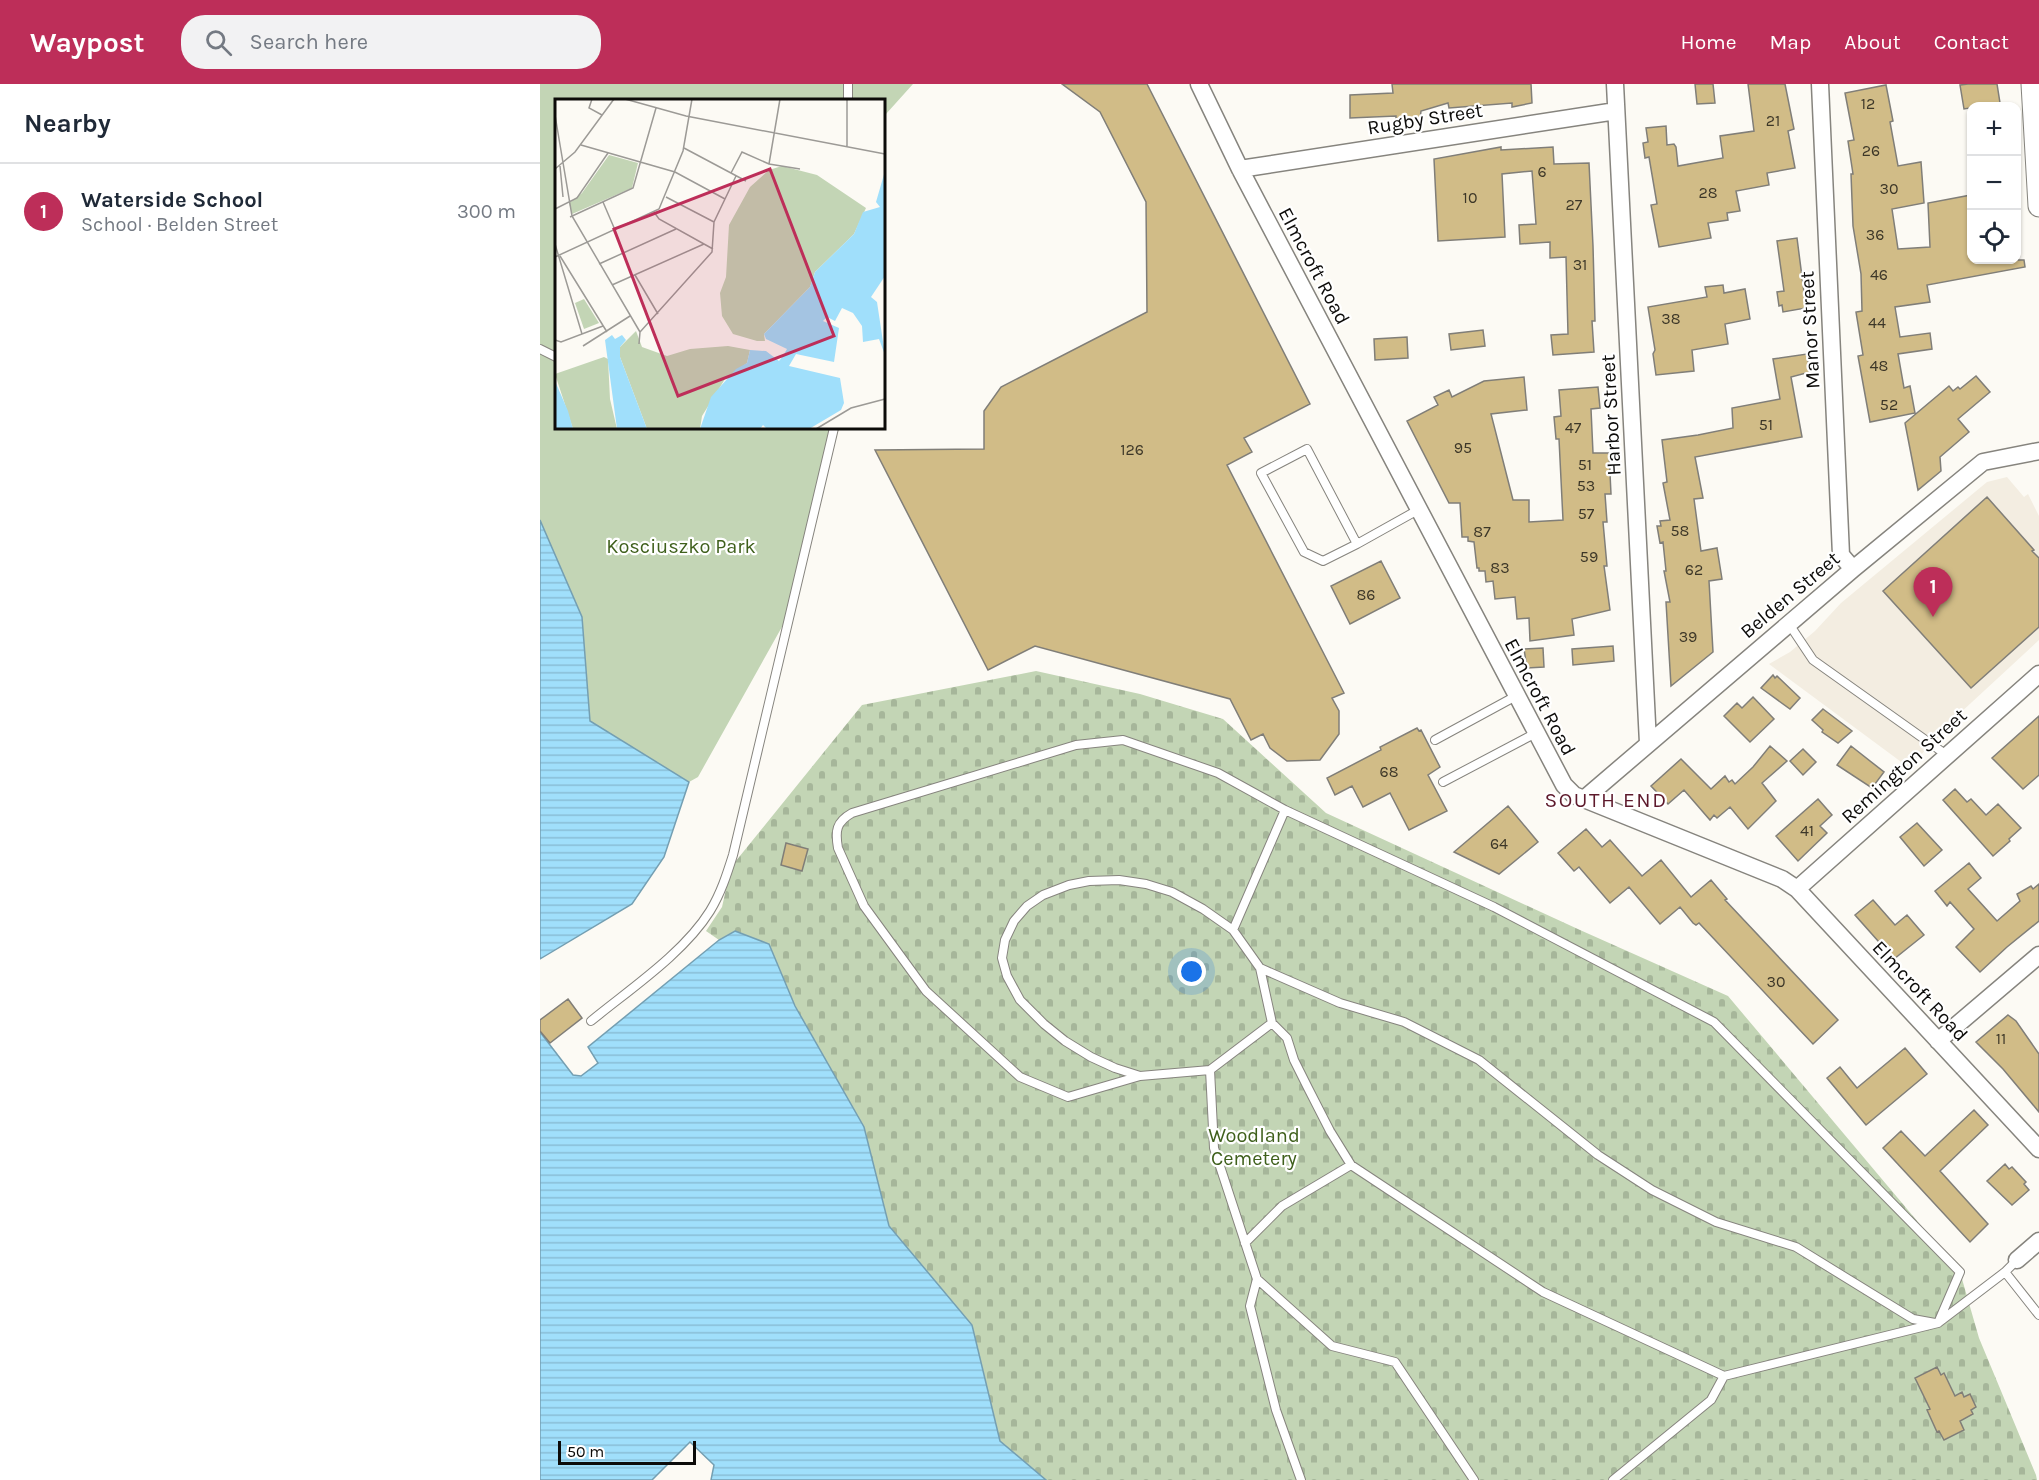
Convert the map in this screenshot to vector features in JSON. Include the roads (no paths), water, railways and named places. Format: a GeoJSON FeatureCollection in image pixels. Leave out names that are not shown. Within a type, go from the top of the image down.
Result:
{"type":"FeatureCollection","features":[{"type":"Feature","properties":{"kind":"street","name":"Elmcroft Road"},"geometry":{"type":"LineString","coordinates":[[1199,84],[1240,169],[1564,785],[1569,791],[1584,799],[1782,879],[1797,890],[2039,1149]]}},
{"type":"Feature","properties":{"kind":"street","name":"Harbor Street"},"geometry":{"type":"LineString","coordinates":[[1615,84],[1648,743]]}},
{"type":"Feature","properties":{"kind":"street","name":"Manor Street"},"geometry":{"type":"LineString","coordinates":[[1820,84],[1841,555],[1853,569]]}},
{"type":"Feature","properties":{"kind":"street"},"geometry":{"type":"LineString","coordinates":[[2034,87],[2039,206]]}},
{"type":"Feature","properties":{"kind":"street","name":"Rugby Street"},"geometry":{"type":"LineString","coordinates":[[1240,169],[1616,111]]}},
{"type":"Feature","properties":{"kind":"street","name":"Belden Street"},"geometry":{"type":"LineString","coordinates":[[1584,799],[1853,569],[1983,462],[2039,452]]}},
{"type":"Feature","properties":{"kind":"street","name":"Remington Street"},"geometry":{"type":"LineString","coordinates":[[1797,890],[2039,674]]}},
{"type":"Feature","properties":{"kind":"street"},"geometry":{"type":"LineString","coordinates":[[1938,1041],[2039,955]]}},
{"type":"Feature","properties":{"kind":"street"},"geometry":{"type":"LineString","coordinates":[[2017,1260],[2039,1240]]}},
{"type":"Feature","properties":{"kind":"lane"},"geometry":{"type":"LineString","coordinates":[[540,350],[555,357]]}},
{"type":"Feature","properties":{"kind":"lane"},"geometry":{"type":"LineString","coordinates":[[591,1021],[678,949],[710,910],[723,885],[733,855],[834,429]]}},
{"type":"Feature","properties":{"kind":"lane"},"geometry":{"type":"LineString","coordinates":[[1357,544],[1307,449],[1261,473],[1304,552],[1323,561],[1357,544],[1419,510]]}},
{"type":"Feature","properties":{"kind":"lane"},"geometry":{"type":"LineString","coordinates":[[1789,624],[1813,660],[1948,756]]}},
{"type":"Feature","properties":{"kind":"lane"},"geometry":{"type":"LineString","coordinates":[[1435,740],[1516,696]]}},
{"type":"Feature","properties":{"kind":"lane"},"geometry":{"type":"LineString","coordinates":[[1443,782],[1536,733]]}},
{"type":"Feature","properties":{"kind":"lane"},"geometry":{"type":"LineString","coordinates":[[1272,1023],[1210,1070],[1140,1076],[1068,1097],[1020,1077],[926,991],[912,972],[864,906],[838,848],[837,827],[842,819],[852,813],[1076,745],[1123,740],[1218,773],[1285,810],[1494,907],[1714,1022],[1960,1272],[1938,1323]]}},
{"type":"Feature","properties":{"kind":"lane"},"geometry":{"type":"LineString","coordinates":[[1233,930],[1285,810]]}},
{"type":"Feature","properties":{"kind":"lane"},"geometry":{"type":"LineString","coordinates":[[1140,1076],[1115,1068],[1065,1041],[1020,1000],[1007,976],[1002,958],[1005,940],[1014,921],[1027,906],[1043,895],[1069,885],[1089,881],[1119,880],[1146,884],[1172,892],[1203,909],[1233,930],[1260,968],[1272,1023],[1287,1038],[1294,1060],[1308,1088],[1330,1131],[1351,1164],[1543,1292],[1724,1376],[1938,1323],[2005,1272],[2017,1260]]}},
{"type":"Feature","properties":{"kind":"lane"},"geometry":{"type":"LineString","coordinates":[[1260,968],[1340,1003],[1404,1022],[1479,1060],[1598,1155],[1652,1190],[1716,1222],[1796,1247],[1913,1318],[1938,1323]]}},
{"type":"Feature","properties":{"kind":"lane"},"geometry":{"type":"LineString","coordinates":[[1210,1070],[1214,1148],[1257,1279],[1332,1346],[1395,1362],[1474,1480]]}},
{"type":"Feature","properties":{"kind":"lane"},"geometry":{"type":"LineString","coordinates":[[1245,1243],[1281,1206],[1351,1164]]}},
{"type":"Feature","properties":{"kind":"lane"},"geometry":{"type":"LineString","coordinates":[[2005,1272],[2039,1315]]}},
{"type":"Feature","properties":{"kind":"lane"},"geometry":{"type":"LineString","coordinates":[[1257,1279],[1250,1306],[1276,1410],[1301,1480]]}},
{"type":"Feature","properties":{"kind":"lane"},"geometry":{"type":"LineString","coordinates":[[1612,1480],[1711,1400],[1724,1376]]}},
{"type":"Feature","properties":{"kind":"water"},"geometry":{"type":"Polygon","coordinates":[[[540,520],[582,617],[590,721],[689,782],[664,857],[632,904],[540,959],[540,520]]]}},
{"type":"Feature","properties":{"kind":"water"},"geometry":{"type":"Polygon","coordinates":[[[735,931],[769,944],[795,1006],[864,1127],[889,1226],[972,1325],[1000,1441],[1046,1480],[711,1480],[714,1465],[690,1442],[652,1480],[540,1480],[540,1032],[573,1075],[581,1076],[598,1063],[588,1047],[719,940],[735,931]]]}},
{"type":"Feature","properties":{"kind":"place","name":"Waterside School"},"geometry":{"type":"Point","coordinates":[1933,617]}},
{"type":"Feature","properties":{"kind":"district","name":"SOUTH END"},"geometry":{"type":"Point","coordinates":[1606,800]}},
{"type":"Feature","properties":{"kind":"park label","name":"Kosciuszko Park"},"geometry":{"type":"Point","coordinates":[681,546]}},
{"type":"Feature","properties":{"kind":"park label","name":"Woodland Cemetery"},"geometry":{"type":"Point","coordinates":[1254,1146]}}]}
